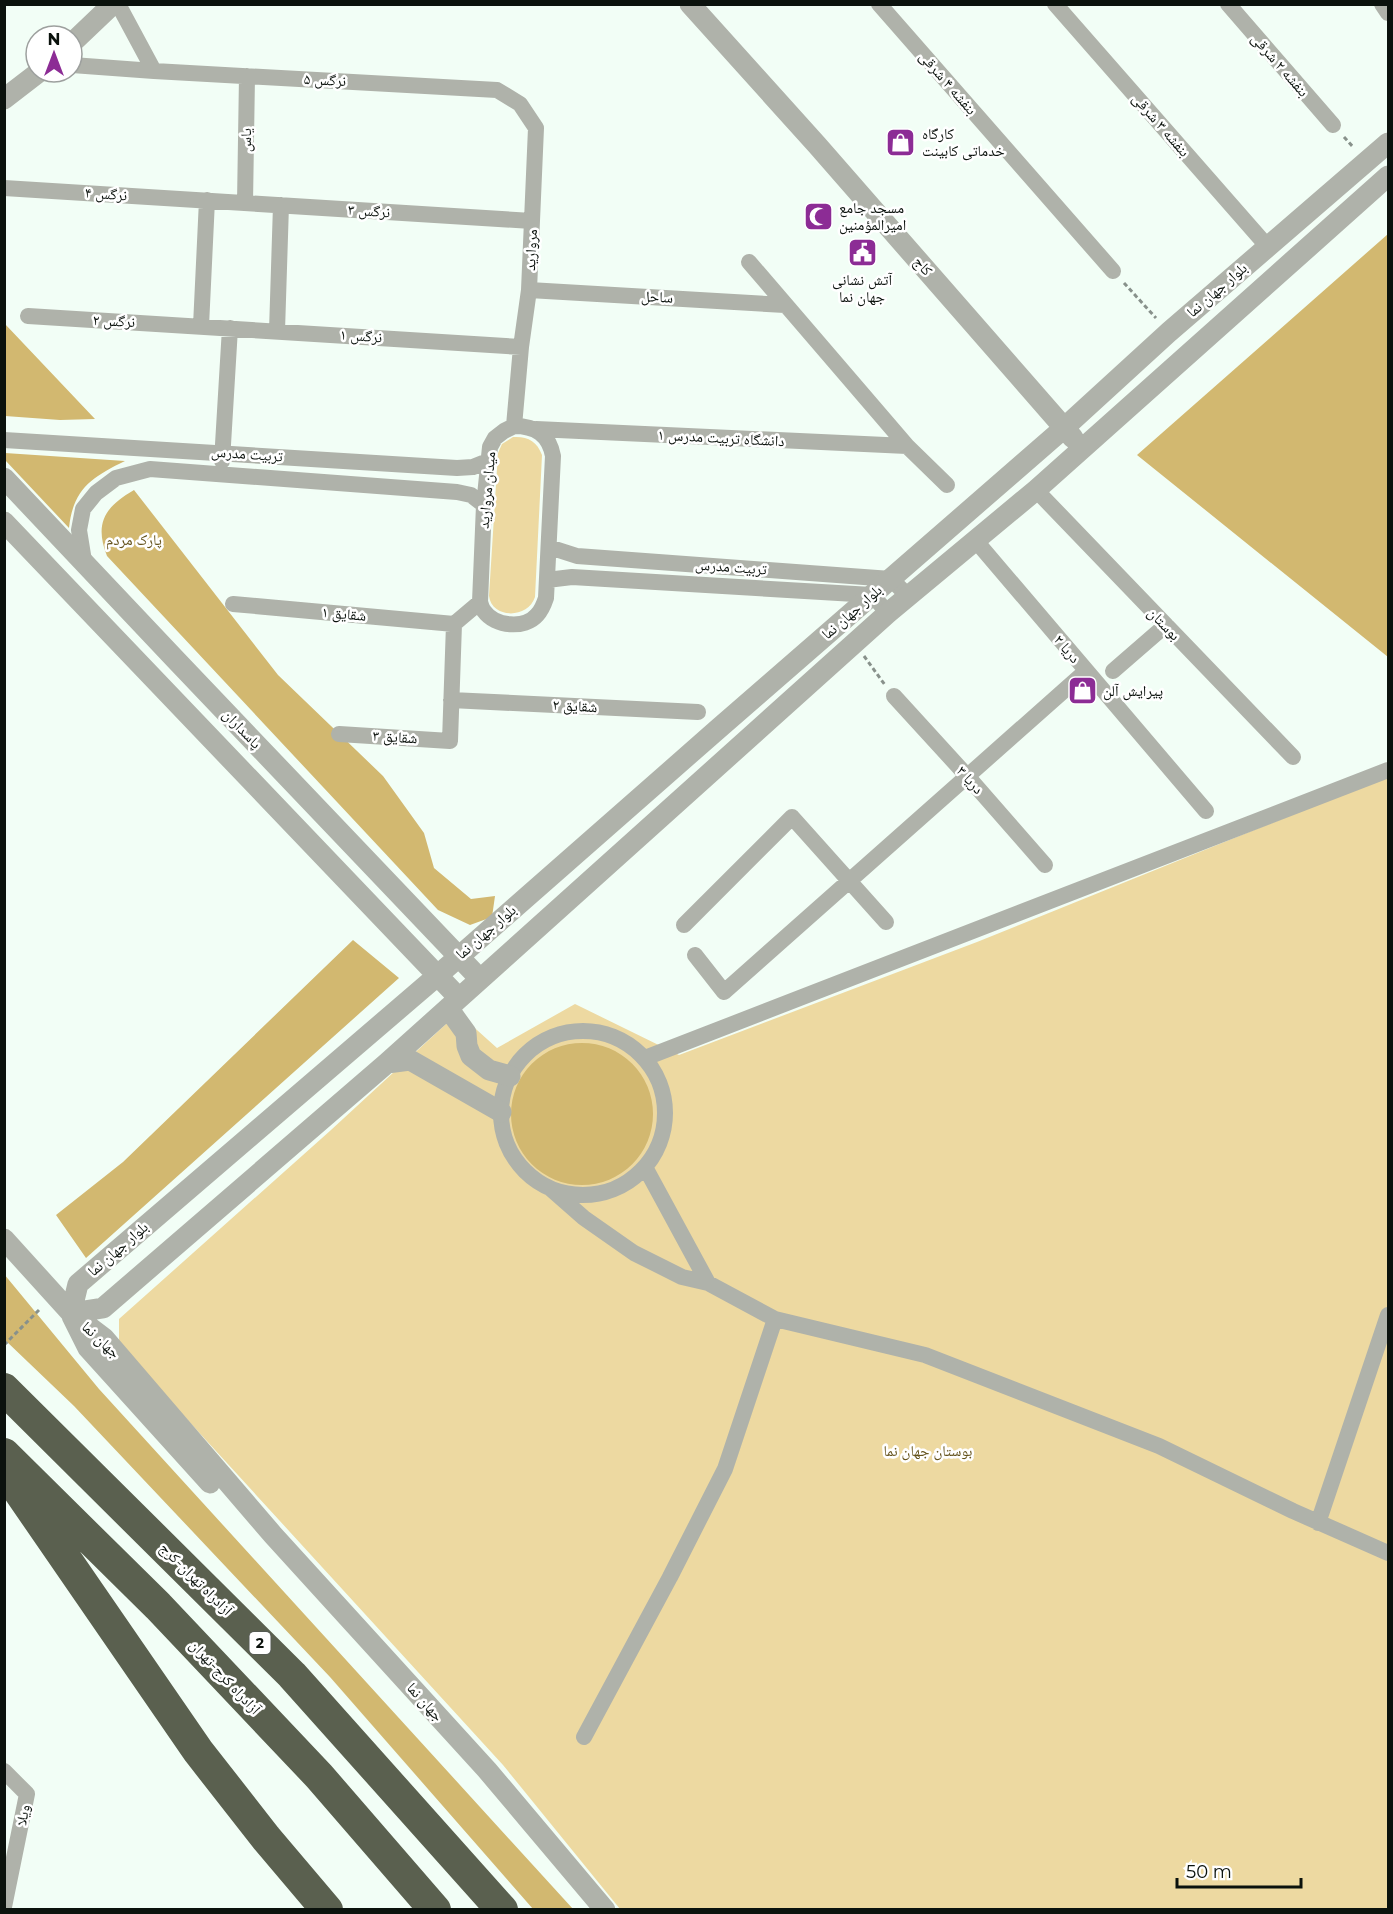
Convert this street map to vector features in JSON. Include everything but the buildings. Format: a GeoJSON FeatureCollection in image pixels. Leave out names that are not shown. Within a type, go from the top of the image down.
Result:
{"type":"FeatureCollection","features":[{"type":"Feature","properties":{"kind":"highway","name":"آزادراه تهران-کرج"},"geometry":{"type":"LineString","coordinates":[[4,1389],[292,1675],[502,1910]]}},
{"type":"Feature","properties":{"kind":"highway","name":"آزادراه کرج-تهران"},"geometry":{"type":"LineString","coordinates":[[4,1454],[158,1606],[263,1716],[319,1776],[435,1910]]}},
{"type":"Feature","properties":{"kind":"highway"},"geometry":{"type":"LineString","coordinates":[[4,1470],[198,1751],[266,1838],[327,1910]]}},
{"type":"Feature","properties":{"kind":"street"},"geometry":{"type":"LineString","coordinates":[[84,32],[113,4]]}},
{"type":"Feature","properties":{"kind":"street"},"geometry":{"type":"LineString","coordinates":[[118,4],[154,71]]}},
{"type":"Feature","properties":{"kind":"street","name":"کاج"},"geometry":{"type":"LineString","coordinates":[[690,4],[817,145],[1082,448]]}},
{"type":"Feature","properties":{"kind":"street","name":"بنفشه ۴ شرقی"},"geometry":{"type":"LineString","coordinates":[[879,4],[1113,271]]}},
{"type":"Feature","properties":{"kind":"street","name":"بنفشه ۳ شرقی"},"geometry":{"type":"LineString","coordinates":[[1055,4],[1267,246]]}},
{"type":"Feature","properties":{"kind":"street","name":"بنفشه ۲ شرقی"},"geometry":{"type":"LineString","coordinates":[[1228,4],[1333,125]]}},
{"type":"Feature","properties":{"kind":"street"},"geometry":{"type":"LineString","coordinates":[[1382,4],[1389,13]]}},
{"type":"Feature","properties":{"kind":"street","name":"۵ نرگس"},"geometry":{"type":"LineString","coordinates":[[84,66],[497,90]]}},
{"type":"Feature","properties":{"kind":"street","name":"یاس"},"geometry":{"type":"LineString","coordinates":[[245,203],[247,76]]}},
{"type":"Feature","properties":{"kind":"street"},"geometry":{"type":"LineString","coordinates":[[4,99],[24,84]]}},
{"type":"Feature","properties":{"kind":"street","name":"مروارید"},"geometry":{"type":"LineString","coordinates":[[497,90],[520,104],[536,128],[529,290],[514,426]]}},
{"type":"Feature","properties":{"kind":"street","name":"بلوار جهان نما"},"geometry":{"type":"LineString","coordinates":[[1389,143],[1267,246],[1064,428],[437,976],[78,1284],[71,1312],[103,1308],[387,1063],[854,643],[1036,490],[1389,176]]}},
{"type":"Feature","properties":{"kind":"street","name":"نرگس ۴"},"geometry":{"type":"LineString","coordinates":[[4,188],[207,201]]}},
{"type":"Feature","properties":{"kind":"street"},"geometry":{"type":"LineString","coordinates":[[201,326],[207,201]]}},
{"type":"Feature","properties":{"kind":"street","name":"نرگس ۳"},"geometry":{"type":"LineString","coordinates":[[207,201],[532,221]]}},
{"type":"Feature","properties":{"kind":"street"},"geometry":{"type":"LineString","coordinates":[[276,331],[280,205]]}},
{"type":"Feature","properties":{"kind":"street"},"geometry":{"type":"LineString","coordinates":[[749,262],[907,446],[947,485]]}},
{"type":"Feature","properties":{"kind":"street","name":"ساحل"},"geometry":{"type":"LineString","coordinates":[[529,290],[785,305]]}},
{"type":"Feature","properties":{"kind":"street","name":"نرگس ۲"},"geometry":{"type":"LineString","coordinates":[[28,316],[201,326]]}},
{"type":"Feature","properties":{"kind":"street","name":"نرگس ۱"},"geometry":{"type":"LineString","coordinates":[[201,326],[521,347]]}},
{"type":"Feature","properties":{"kind":"street"},"geometry":{"type":"LineString","coordinates":[[221,474],[230,328]]}},
{"type":"Feature","properties":{"kind":"street"},"geometry":{"type":"LineString","coordinates":[[451,700],[454,624],[480,602],[484,612],[492,618],[511,624],[520,624],[530,621],[537,615],[546,598],[554,456],[545,436],[536,429],[514,426]]}},
{"type":"Feature","properties":{"kind":"street","name":"میدان مروارید"},"geometry":{"type":"LineString","coordinates":[[480,602],[484,505],[490,447],[495,438],[504,430],[514,426]]}},
{"type":"Feature","properties":{"kind":"street","name":"۱ دانشگاه تربیت مدرس"},"geometry":{"type":"LineString","coordinates":[[536,429],[907,446]]}},
{"type":"Feature","properties":{"kind":"street","name":"تربیت مدرس"},"geometry":{"type":"LineString","coordinates":[[4,440],[457,468],[473,467],[489,461]]}},
{"type":"Feature","properties":{"kind":"street","name":"تربیت مدرس"},"geometry":{"type":"LineString","coordinates":[[84,561],[79,530],[83,509],[96,493],[116,478],[150,469],[458,492],[471,495],[484,505]]}},
{"type":"Feature","properties":{"kind":"street","name":"پاسداران"},"geometry":{"type":"LineString","coordinates":[[4,478],[480,979]]}},
{"type":"Feature","properties":{"kind":"street","name":"بوستان"},"geometry":{"type":"LineString","coordinates":[[1036,490],[1293,757]]}},
{"type":"Feature","properties":{"kind":"street","name":"پاسداران"},"geometry":{"type":"LineString","coordinates":[[4,522],[437,976],[453,1003],[466,1033],[471,1056],[489,1070],[510,1076]]}},
{"type":"Feature","properties":{"kind":"street","name":"دریا ۲"},"geometry":{"type":"LineString","coordinates":[[976,541],[1206,811]]}},
{"type":"Feature","properties":{"kind":"street","name":"تربیت مدرس"},"geometry":{"type":"LineString","coordinates":[[549,547],[577,556],[891,579]]}},
{"type":"Feature","properties":{"kind":"street","name":"تربیت مدرس"},"geometry":{"type":"LineString","coordinates":[[547,580],[572,576],[872,595]]}},
{"type":"Feature","properties":{"kind":"street"},"geometry":{"type":"LineString","coordinates":[[891,579],[908,596]]}},
{"type":"Feature","properties":{"kind":"street"},"geometry":{"type":"LineString","coordinates":[[872,595],[888,613]]}},
{"type":"Feature","properties":{"kind":"street","name":"شقایق ۱"},"geometry":{"type":"LineString","coordinates":[[233,604],[454,624]]}},
{"type":"Feature","properties":{"kind":"street"},"geometry":{"type":"LineString","coordinates":[[1113,671],[1166,625]]}},
{"type":"Feature","properties":{"kind":"street"},"geometry":{"type":"LineString","coordinates":[[152,677],[175,659]]}},
{"type":"Feature","properties":{"kind":"street"},"geometry":{"type":"LineString","coordinates":[[695,955],[724,992],[1086,671]]}},
{"type":"Feature","properties":{"kind":"street","name":"دریا ۳"},"geometry":{"type":"LineString","coordinates":[[894,696],[1045,865]]}},
{"type":"Feature","properties":{"kind":"street","name":"شقایق ۲"},"geometry":{"type":"LineString","coordinates":[[451,700],[698,712]]}},
{"type":"Feature","properties":{"kind":"street","name":"شقایق ۳"},"geometry":{"type":"LineString","coordinates":[[339,734],[450,741],[451,700]]}},
{"type":"Feature","properties":{"kind":"street"},"geometry":{"type":"LineString","coordinates":[[645,1058],[1389,770]]}},
{"type":"Feature","properties":{"kind":"street"},"geometry":{"type":"LineString","coordinates":[[684,925],[792,817],[886,922]]}},
{"type":"Feature","properties":{"kind":"street"},"geometry":{"type":"LineString","coordinates":[[551,1189],[576,1195],[602,1193],[626,1184],[645,1167],[658,1148],[665,1125],[665,1101],[658,1078],[645,1058],[627,1044],[607,1034],[584,1031],[562,1034],[541,1043],[523,1057],[510,1076],[503,1093],[501,1112],[504,1136],[514,1158],[530,1176],[551,1189],[584,1218],[634,1253],[682,1277],[708,1283],[775,1319],[925,1355],[1159,1446],[1318,1523],[1389,1553]]}},
{"type":"Feature","properties":{"kind":"street"},"geometry":{"type":"LineString","coordinates":[[387,1063],[411,1060],[501,1112]]}},
{"type":"Feature","properties":{"kind":"street"},"geometry":{"type":"LineString","coordinates":[[645,1167],[708,1283]]}},
{"type":"Feature","properties":{"kind":"street"},"geometry":{"type":"LineString","coordinates":[[4,1239],[71,1312]]}},
{"type":"Feature","properties":{"kind":"street","name":"جهان نما"},"geometry":{"type":"LineString","coordinates":[[71,1312],[88,1348],[449,1746],[588,1910]]}},
{"type":"Feature","properties":{"kind":"street","name":"جهان نما"},"geometry":{"type":"LineString","coordinates":[[71,1312],[104,1338],[273,1535],[487,1770],[605,1910]]}},
{"type":"Feature","properties":{"kind":"street"},"geometry":{"type":"LineString","coordinates":[[1318,1523],[1389,1315]]}},
{"type":"Feature","properties":{"kind":"street"},"geometry":{"type":"LineString","coordinates":[[584,1737],[725,1469],[775,1319]]}},
{"type":"Feature","properties":{"kind":"street","name":"ویلا"},"geometry":{"type":"LineString","coordinates":[[4,1771],[27,1794],[4,1907]]}},
{"type":"Feature","properties":{"kind":"path"},"geometry":{"type":"LineString","coordinates":[[1333,125],[1367,162]]}},
{"type":"Feature","properties":{"kind":"path"},"geometry":{"type":"LineString","coordinates":[[1113,271],[1169,332]]}},
{"type":"Feature","properties":{"kind":"path"},"geometry":{"type":"LineString","coordinates":[[854,643],[894,696]]}},
{"type":"Feature","properties":{"kind":"path"},"geometry":{"type":"LineString","coordinates":[[4,1345],[42,1307]]}},
{"type":"Feature","properties":{"kind":"green space"},"geometry":{"type":"Polygon","coordinates":[[[1388,234],[1388,657],[1137,455],[1388,234]]]}},
{"type":"Feature","properties":{"kind":"green space"},"geometry":{"type":"Polygon","coordinates":[[[4,324],[95,419],[60,420],[5,416],[4,324]]]}},
{"type":"Feature","properties":{"kind":"green space"},"geometry":{"type":"Polygon","coordinates":[[[513,437],[531,440],[542,455],[535,597],[525,609],[511,613],[496,609],[489,596],[498,453],[502,444],[513,437]]]}},
{"type":"Feature","properties":{"kind":"green space"},"geometry":{"type":"Polygon","coordinates":[[[5,453],[125,461],[86,486],[75,503],[69,528],[5,460],[5,453]]]}},
{"type":"Feature","properties":{"kind":"green space","name":"پارک مردم"},"geometry":{"type":"Polygon","coordinates":[[[134,490],[278,675],[383,776],[424,833],[434,868],[471,899],[495,896],[492,917],[470,925],[438,910],[107,556],[102,534],[105,517],[116,503],[134,490]]]}},
{"type":"Feature","properties":{"kind":"green space","name":"بوستان جهان نما"},"geometry":{"type":"Polygon","coordinates":[[[1388,776],[1388,1909],[620,1909],[503,1765],[119,1345],[119,1319],[458,1013],[497,1048],[575,1004],[679,1055],[977,942],[1388,776]]]}},
{"type":"Feature","properties":{"kind":"green space"},"geometry":{"type":"Polygon","coordinates":[[[353,940],[399,978],[86,1258],[56,1215],[123,1162],[353,940]]]}},
{"type":"Feature","properties":{"kind":"green space"},"geometry":{"type":"Polygon","coordinates":[[[582,1043],[609,1049],[632,1064],[647,1087],[653,1114],[647,1141],[632,1164],[609,1179],[582,1185],[555,1179],[532,1164],[517,1141],[511,1114],[517,1087],[532,1064],[555,1049],[582,1043]]]}},
{"type":"Feature","properties":{"kind":"green space"},"geometry":{"type":"Polygon","coordinates":[[[4,1274],[99,1389],[573,1909],[533,1909],[330,1677],[74,1406],[5,1340],[4,1274]]]}},
{"type":"Feature","properties":{"kind":"place","name":"کارگاه خدماتی کابینت"},"geometry":{"type":"Point","coordinates":[901,143]}},
{"type":"Feature","properties":{"kind":"place","name":"مسجد جامع امیرالمؤمنین"},"geometry":{"type":"Point","coordinates":[818,217]}},
{"type":"Feature","properties":{"kind":"place","name":"آتش نشانی جهان نما"},"geometry":{"type":"Point","coordinates":[862,253]}},
{"type":"Feature","properties":{"kind":"place","name":"پیرایش آلن"},"geometry":{"type":"Point","coordinates":[1082,691]}}]}
